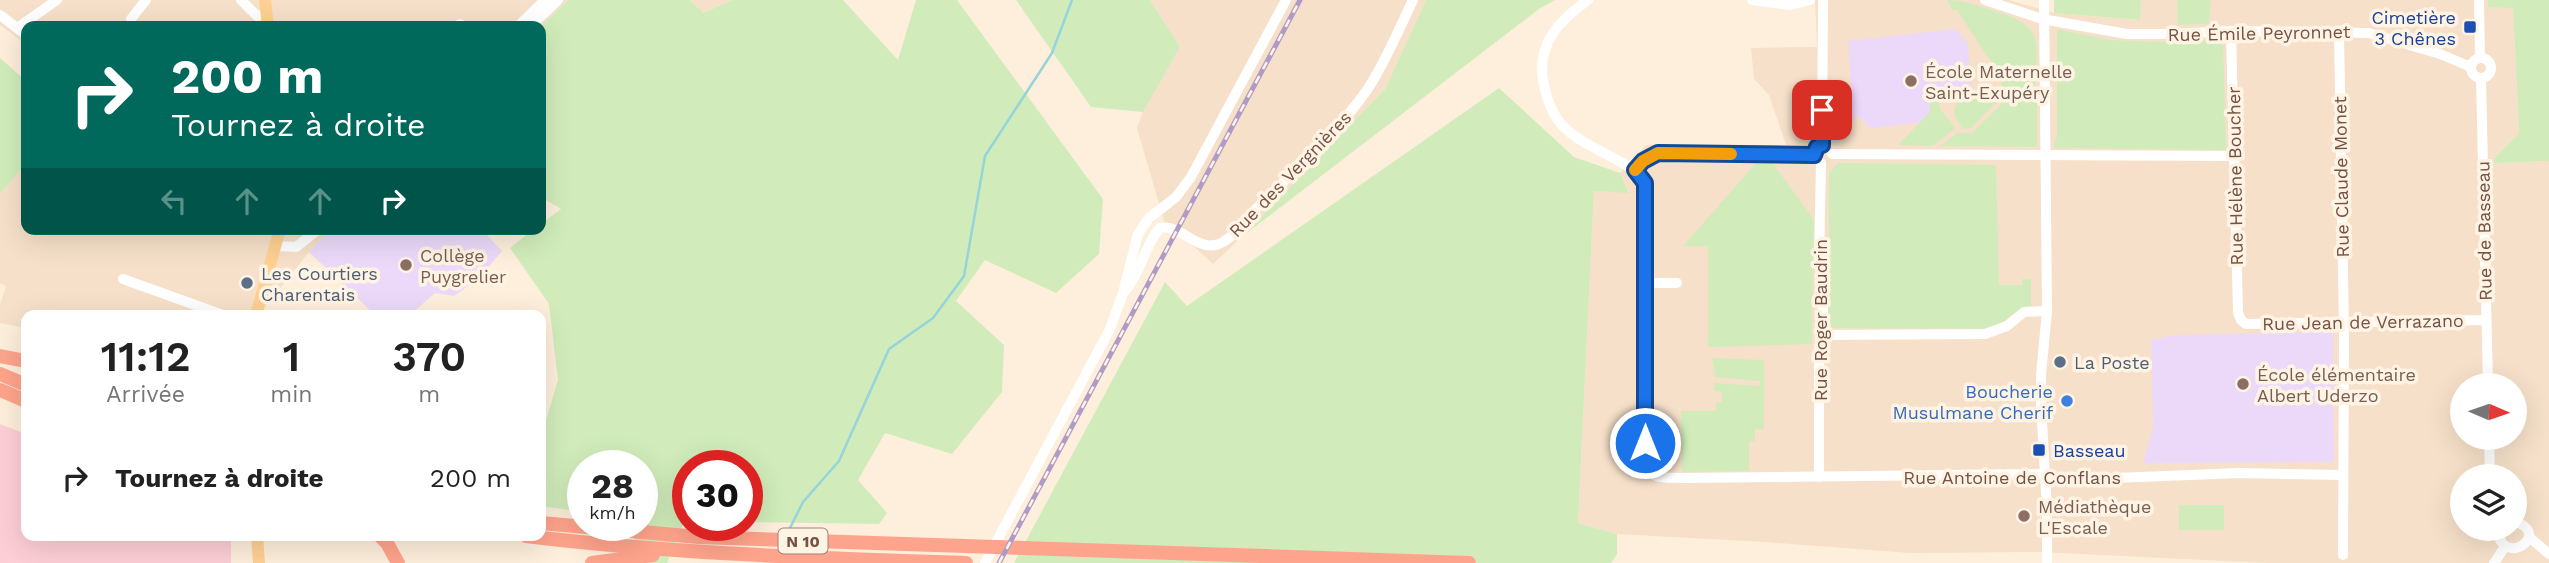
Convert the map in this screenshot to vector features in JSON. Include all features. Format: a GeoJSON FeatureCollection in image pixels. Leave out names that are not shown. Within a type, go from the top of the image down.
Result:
{"type":"FeatureCollection","features":[{"type":"Feature","properties":{"kind":"highway"},"geometry":{"type":"LineString","coordinates":[[0,356],[21,360]]}},
{"type":"Feature","properties":{"kind":"highway"},"geometry":{"type":"LineString","coordinates":[[0,374],[21,384]]}},
{"type":"Feature","properties":{"kind":"highway"},"geometry":{"type":"LineString","coordinates":[[0,390],[21,399]]}},
{"type":"Feature","properties":{"kind":"highway","name":"N 10"},"geometry":{"type":"LineString","coordinates":[[546,523],[698,537],[1469,563]]}},
{"type":"Feature","properties":{"kind":"highway","name":"N 10"},"geometry":{"type":"LineString","coordinates":[[546,538],[681,551],[966,563]]}},
{"type":"Feature","properties":{"kind":"highway"},"geometry":{"type":"LineString","coordinates":[[385,541],[398,563]]}},
{"type":"Feature","properties":{"kind":"highway"},"geometry":{"type":"LineString","coordinates":[[592,563],[681,551]]}},
{"type":"Feature","properties":{"kind":"main road"},"geometry":{"type":"LineString","coordinates":[[265,0],[267,20]]}},
{"type":"Feature","properties":{"kind":"main road"},"geometry":{"type":"LineString","coordinates":[[259,310],[279,235]]}},
{"type":"Feature","properties":{"kind":"main road"},"geometry":{"type":"LineString","coordinates":[[263,296],[264,310]]}},
{"type":"Feature","properties":{"kind":"main road"},"geometry":{"type":"LineString","coordinates":[[257,541],[259,563]]}},
{"type":"Feature","properties":{"kind":"street"},"geometry":{"type":"LineString","coordinates":[[27,21],[57,0]]}},
{"type":"Feature","properties":{"kind":"street"},"geometry":{"type":"LineString","coordinates":[[131,19],[146,0]]}},
{"type":"Feature","properties":{"kind":"street"},"geometry":{"type":"LineString","coordinates":[[241,0],[257,16],[267,20]]}},
{"type":"Feature","properties":{"kind":"street"},"geometry":{"type":"LineString","coordinates":[[523,21],[545,0]]}},
{"type":"Feature","properties":{"kind":"street"},"geometry":{"type":"LineString","coordinates":[[536,21],[558,0]]}},
{"type":"Feature","properties":{"kind":"street"},"geometry":{"type":"LineString","coordinates":[[985,563],[1102,344],[1123,293],[1138,234],[1149,218],[1176,197],[1191,177],[1286,0]]}},
{"type":"Feature","properties":{"kind":"street","name":"Rue des Vergnières"},"geometry":{"type":"LineString","coordinates":[[1123,293],[1136,277],[1157,230],[1164,226],[1212,246],[1226,241],[1253,211],[1336,131],[1368,88],[1413,0]]}},
{"type":"Feature","properties":{"kind":"street"},"geometry":{"type":"LineString","coordinates":[[1588,0],[1554,30],[1544,48],[1541,67],[1552,115],[1569,133],[1635,170],[1645,183],[1644,284],[1677,283]]}},
{"type":"Feature","properties":{"kind":"street"},"geometry":{"type":"LineString","coordinates":[[1752,0],[1790,5],[1810,0]]}},
{"type":"Feature","properties":{"kind":"street"},"geometry":{"type":"LineString","coordinates":[[1822,145],[1823,0]]}},
{"type":"Feature","properties":{"kind":"street","name":"Rue Émile Peyronnet"},"geometry":{"type":"LineString","coordinates":[[1985,0],[2042,19],[2127,34],[2231,31],[2361,32],[2440,54],[2471,67]]}},
{"type":"Feature","properties":{"kind":"street"},"geometry":{"type":"LineString","coordinates":[[2044,0],[2042,19],[2047,311],[2041,375],[2047,563]]}},
{"type":"Feature","properties":{"kind":"street","name":"Rue de Basseau"},"geometry":{"type":"LineString","coordinates":[[2479,0],[2480,58],[2486,60],[2491,68],[2487,76],[2481,78],[2488,373]]}},
{"type":"Feature","properties":{"kind":"street"},"geometry":{"type":"LineString","coordinates":[[0,15],[21,31]]}},
{"type":"Feature","properties":{"kind":"street"},"geometry":{"type":"LineString","coordinates":[[17,28],[21,25]]}},
{"type":"Feature","properties":{"kind":"street","name":"Rue Hélène Boucher"},"geometry":{"type":"LineString","coordinates":[[2231,31],[2238,313],[2241,320]]}},
{"type":"Feature","properties":{"kind":"street","name":"Rue Claude Monet"},"geometry":{"type":"LineString","coordinates":[[2339,32],[2343,555]]}},
{"type":"Feature","properties":{"kind":"street"},"geometry":{"type":"LineString","coordinates":[[2480,58],[2474,61],[2471,67],[2475,75],[2481,78]]}},
{"type":"Feature","properties":{"kind":"street"},"geometry":{"type":"LineString","coordinates":[[1822,145],[1830,149],[1832,154],[1830,160],[1821,163],[1814,155],[1817,147],[1822,145]]}},
{"type":"Feature","properties":{"kind":"street"},"geometry":{"type":"LineString","coordinates":[[1635,170],[1643,161],[1658,153],[1814,155]]}},
{"type":"Feature","properties":{"kind":"street"},"geometry":{"type":"LineString","coordinates":[[1832,154],[2235,156]]}},
{"type":"Feature","properties":{"kind":"street","name":"Rue Roger Baudrin"},"geometry":{"type":"LineString","coordinates":[[1819,477],[1819,350],[1822,335],[1823,280],[1819,261],[1821,163]]}},
{"type":"Feature","properties":{"kind":"street"},"geometry":{"type":"LineString","coordinates":[[277,246],[290,249],[311,235]]}},
{"type":"Feature","properties":{"kind":"street"},"geometry":{"type":"LineString","coordinates":[[123,278],[209,310]]}},
{"type":"Feature","properties":{"kind":"street","name":"Rue Antoine de Conflans"},"geometry":{"type":"LineString","coordinates":[[1644,284],[1645,465],[1648,473],[1655,477],[2045,474],[2066,480],[2239,473],[2343,475]]}},
{"type":"Feature","properties":{"kind":"street"},"geometry":{"type":"LineString","coordinates":[[1822,335],[1985,334],[2007,326],[2024,312],[2047,311]]}},
{"type":"Feature","properties":{"kind":"street","name":"Rue Jean de Verrazano"},"geometry":{"type":"LineString","coordinates":[[2241,320],[2246,324],[2486,320]]}},
{"type":"Feature","properties":{"kind":"street"},"geometry":{"type":"LineString","coordinates":[[2527,532],[2546,552]]}},
{"type":"Feature","properties":{"kind":"street"},"geometry":{"type":"LineString","coordinates":[[2522,550],[2529,537]]}},
{"type":"Feature","properties":{"kind":"street"},"geometry":{"type":"LineString","coordinates":[[2500,541],[2504,548],[2512,552],[2546,552]]}},
{"type":"Feature","properties":{"kind":"street"},"geometry":{"type":"LineString","coordinates":[[2494,563],[2504,548]]}},
{"type":"Feature","properties":{"kind":"shaded area"},"geometry":{"type":"Polygon","coordinates":[[[0,0],[568,0],[546,21],[21,21],[21,41],[0,25],[0,0]]]}},
{"type":"Feature","properties":{"kind":"shaded area"},"geometry":{"type":"Polygon","coordinates":[[[690,0],[732,0],[702,13],[690,0]]]}},
{"type":"Feature","properties":{"kind":"shaded area"},"geometry":{"type":"Polygon","coordinates":[[[1150,0],[1426,0],[1385,89],[1213,264],[1189,242],[1167,231],[1137,128],[1143,111],[1180,47],[1150,0]]]}},
{"type":"Feature","properties":{"kind":"shaded area"},"geometry":{"type":"Polygon","coordinates":[[[1815,0],[2009,0],[2054,13],[2139,20],[2141,0],[2177,0],[2178,25],[2209,24],[2211,0],[2488,0],[2488,7],[2513,7],[2519,133],[2494,158],[2494,163],[2549,161],[2549,563],[2268,563],[2039,552],[1910,553],[1617,534],[1578,523],[1594,191],[1629,192],[1620,173],[1646,145],[1786,145],[1769,95],[1754,79],[1751,48],[1817,47],[1815,0]]]}},
{"type":"Feature","properties":{"kind":"shaded area","name":"École Maternelle Saint-Exupéry"},"geometry":{"type":"Polygon","coordinates":[[[1953,29],[1958,31],[1968,44],[1971,91],[1930,98],[1930,112],[1919,123],[1870,128],[1859,116],[1843,125],[1836,115],[1835,88],[1851,86],[1848,41],[1953,29]]]}},
{"type":"Feature","properties":{"kind":"shaded area"},"geometry":{"type":"Polygon","coordinates":[[[21,169],[21,235],[325,235],[263,310],[21,310],[21,327],[0,323],[0,305],[6,286],[0,283],[0,194],[21,169]]]}},
{"type":"Feature","properties":{"kind":"shaded area","name":"Collège Puygrelier"},"geometry":{"type":"Polygon","coordinates":[[[325,235],[487,235],[502,251],[479,278],[454,296],[435,293],[416,310],[370,310],[309,252],[325,235]]]}},
{"type":"Feature","properties":{"kind":"shaded area","name":"École élémentaire Albert Uderzo"},"geometry":{"type":"Polygon","coordinates":[[[2333,332],[2334,462],[2143,463],[2153,428],[2151,340],[2174,335],[2333,332]]]}},
{"type":"Feature","properties":{"kind":"shaded area"},"geometry":{"type":"Polygon","coordinates":[[[0,424],[21,432],[21,541],[231,541],[231,563],[0,563],[0,424]]]}},
{"type":"Feature","properties":{"kind":"green space"},"geometry":{"type":"Polygon","coordinates":[[[568,0],[690,0],[703,13],[732,0],[843,0],[898,60],[916,0],[957,0],[1103,199],[1099,254],[1056,293],[985,260],[956,301],[1004,345],[1002,392],[952,454],[885,433],[858,480],[887,513],[879,524],[763,522],[763,450],[672,450],[672,541],[676,541],[667,563],[629,563],[634,541],[658,541],[658,450],[567,450],[567,510],[546,507],[546,420],[558,380],[549,304],[510,248],[526,235],[546,235],[546,220],[561,209],[546,200],[546,21],[568,0]]]}},
{"type":"Feature","properties":{"kind":"green space"},"geometry":{"type":"Polygon","coordinates":[[[1016,0],[1150,0],[1180,47],[1143,112],[1091,107],[1016,0]]]}},
{"type":"Feature","properties":{"kind":"green space"},"geometry":{"type":"Polygon","coordinates":[[[1426,0],[1555,0],[1539,9],[1243,236],[1385,89],[1426,0]]]}},
{"type":"Feature","properties":{"kind":"green space"},"geometry":{"type":"Polygon","coordinates":[[[1947,0],[1971,4],[2012,17],[2031,31],[2037,49],[2035,88],[2005,91],[1994,63],[1947,0]]]}},
{"type":"Feature","properties":{"kind":"green space"},"geometry":{"type":"Polygon","coordinates":[[[2054,0],[2141,0],[2140,20],[2054,13],[2054,0]]]}},
{"type":"Feature","properties":{"kind":"green space"},"geometry":{"type":"Polygon","coordinates":[[[2177,0],[2211,0],[2209,24],[2178,25],[2177,0]]]}},
{"type":"Feature","properties":{"kind":"green space"},"geometry":{"type":"Polygon","coordinates":[[[2488,0],[2549,0],[2549,161],[2494,163],[2494,158],[2519,133],[2513,8],[2488,7],[2488,0]]]}},
{"type":"Feature","properties":{"kind":"green space"},"geometry":{"type":"Polygon","coordinates":[[[2057,29],[2109,40],[2162,42],[2223,39],[2226,150],[2056,148],[2057,29]]]}},
{"type":"Feature","properties":{"kind":"green space"},"geometry":{"type":"Polygon","coordinates":[[[0,58],[21,77],[21,169],[0,194],[0,58]]]}},
{"type":"Feature","properties":{"kind":"green space"},"geometry":{"type":"Polygon","coordinates":[[[1499,88],[1574,157],[1620,173],[1629,193],[1594,191],[1578,523],[1617,534],[1617,554],[1611,563],[1014,563],[1165,282],[1187,306],[1499,88]]]}},
{"type":"Feature","properties":{"kind":"green space"},"geometry":{"type":"Polygon","coordinates":[[[2037,93],[2037,146],[1940,146],[1958,133],[1972,133],[2012,94],[2037,93]]]}},
{"type":"Feature","properties":{"kind":"green space"},"geometry":{"type":"Polygon","coordinates":[[[1967,95],[2003,96],[1971,128],[1963,129],[1954,110],[1958,102],[1967,95]]]}},
{"type":"Feature","properties":{"kind":"green space"},"geometry":{"type":"Polygon","coordinates":[[[1939,97],[1940,111],[1955,128],[1933,146],[1898,145],[1930,112],[1929,98],[1939,97]]]}},
{"type":"Feature","properties":{"kind":"green space"},"geometry":{"type":"Polygon","coordinates":[[[1757,162],[1772,162],[1814,220],[1812,344],[1708,347],[1708,246],[1683,246],[1757,162]]]}},
{"type":"Feature","properties":{"kind":"green space"},"geometry":{"type":"Polygon","coordinates":[[[1838,163],[1996,165],[1999,285],[2022,285],[2022,279],[2031,279],[2031,308],[2018,311],[1989,329],[1832,328],[1825,263],[1829,259],[1829,173],[1838,163]]]}},
{"type":"Feature","properties":{"kind":"green space"},"geometry":{"type":"Polygon","coordinates":[[[1712,358],[1764,360],[1764,429],[1755,429],[1755,441],[1749,441],[1749,471],[1682,472],[1681,411],[1716,411],[1716,402],[1722,402],[1722,392],[1715,391],[1714,383],[1760,386],[1760,381],[1715,377],[1712,358]]]}},
{"type":"Feature","properties":{"kind":"green space"},"geometry":{"type":"Polygon","coordinates":[[[2179,505],[2224,505],[2224,530],[2179,530],[2179,505]]]}},
{"type":"Feature","properties":{"kind":"waterway"},"geometry":{"type":"LineString","coordinates":[[789,530],[803,502],[839,461],[889,349],[933,318],[964,276],[985,156],[1052,53],[1072,0]]}},
{"type":"Feature","properties":{"kind":"railway"},"geometry":{"type":"LineString","coordinates":[[999,563],[1300,0]]}},
{"type":"Feature","properties":{"kind":"slow traffic"},"geometry":{"type":"LineString","coordinates":[[1635,170],[1643,161],[1658,153],[1731,154]]}},
{"type":"Feature","properties":{"kind":"place","name":"Cimetière 3 Chênes"},"geometry":{"type":"Point","coordinates":[2470,27]}},
{"type":"Feature","properties":{"kind":"place","name":"École Maternelle Saint-Exupéry"},"geometry":{"type":"Point","coordinates":[1911,81]}},
{"type":"Feature","properties":{"kind":"place","name":"Collège Puygrelier"},"geometry":{"type":"Point","coordinates":[406,265]}},
{"type":"Feature","properties":{"kind":"place","name":"Les Courtiers Charentais"},"geometry":{"type":"Point","coordinates":[247,283]}},
{"type":"Feature","properties":{"kind":"place","name":"La Poste"},"geometry":{"type":"Point","coordinates":[2060,362]}},
{"type":"Feature","properties":{"kind":"place","name":"École élémentaire Albert Uderzo"},"geometry":{"type":"Point","coordinates":[2243,384]}},
{"type":"Feature","properties":{"kind":"place","name":"Boucherie Musulmane Cherif"},"geometry":{"type":"Point","coordinates":[2067,401]}},
{"type":"Feature","properties":{"kind":"place","name":"Basseau"},"geometry":{"type":"Point","coordinates":[2039,450]}},
{"type":"Feature","properties":{"kind":"place","name":"Médiathèque L'Escale"},"geometry":{"type":"Point","coordinates":[2024,516]}},
{"type":"Feature","properties":{"kind":"route"},"geometry":{"type":"LineString","coordinates":[[1645,443],[1645,183],[1635,170],[1643,161],[1658,153],[1814,155],[1817,147],[1822,145],[1822,110]]}}]}
